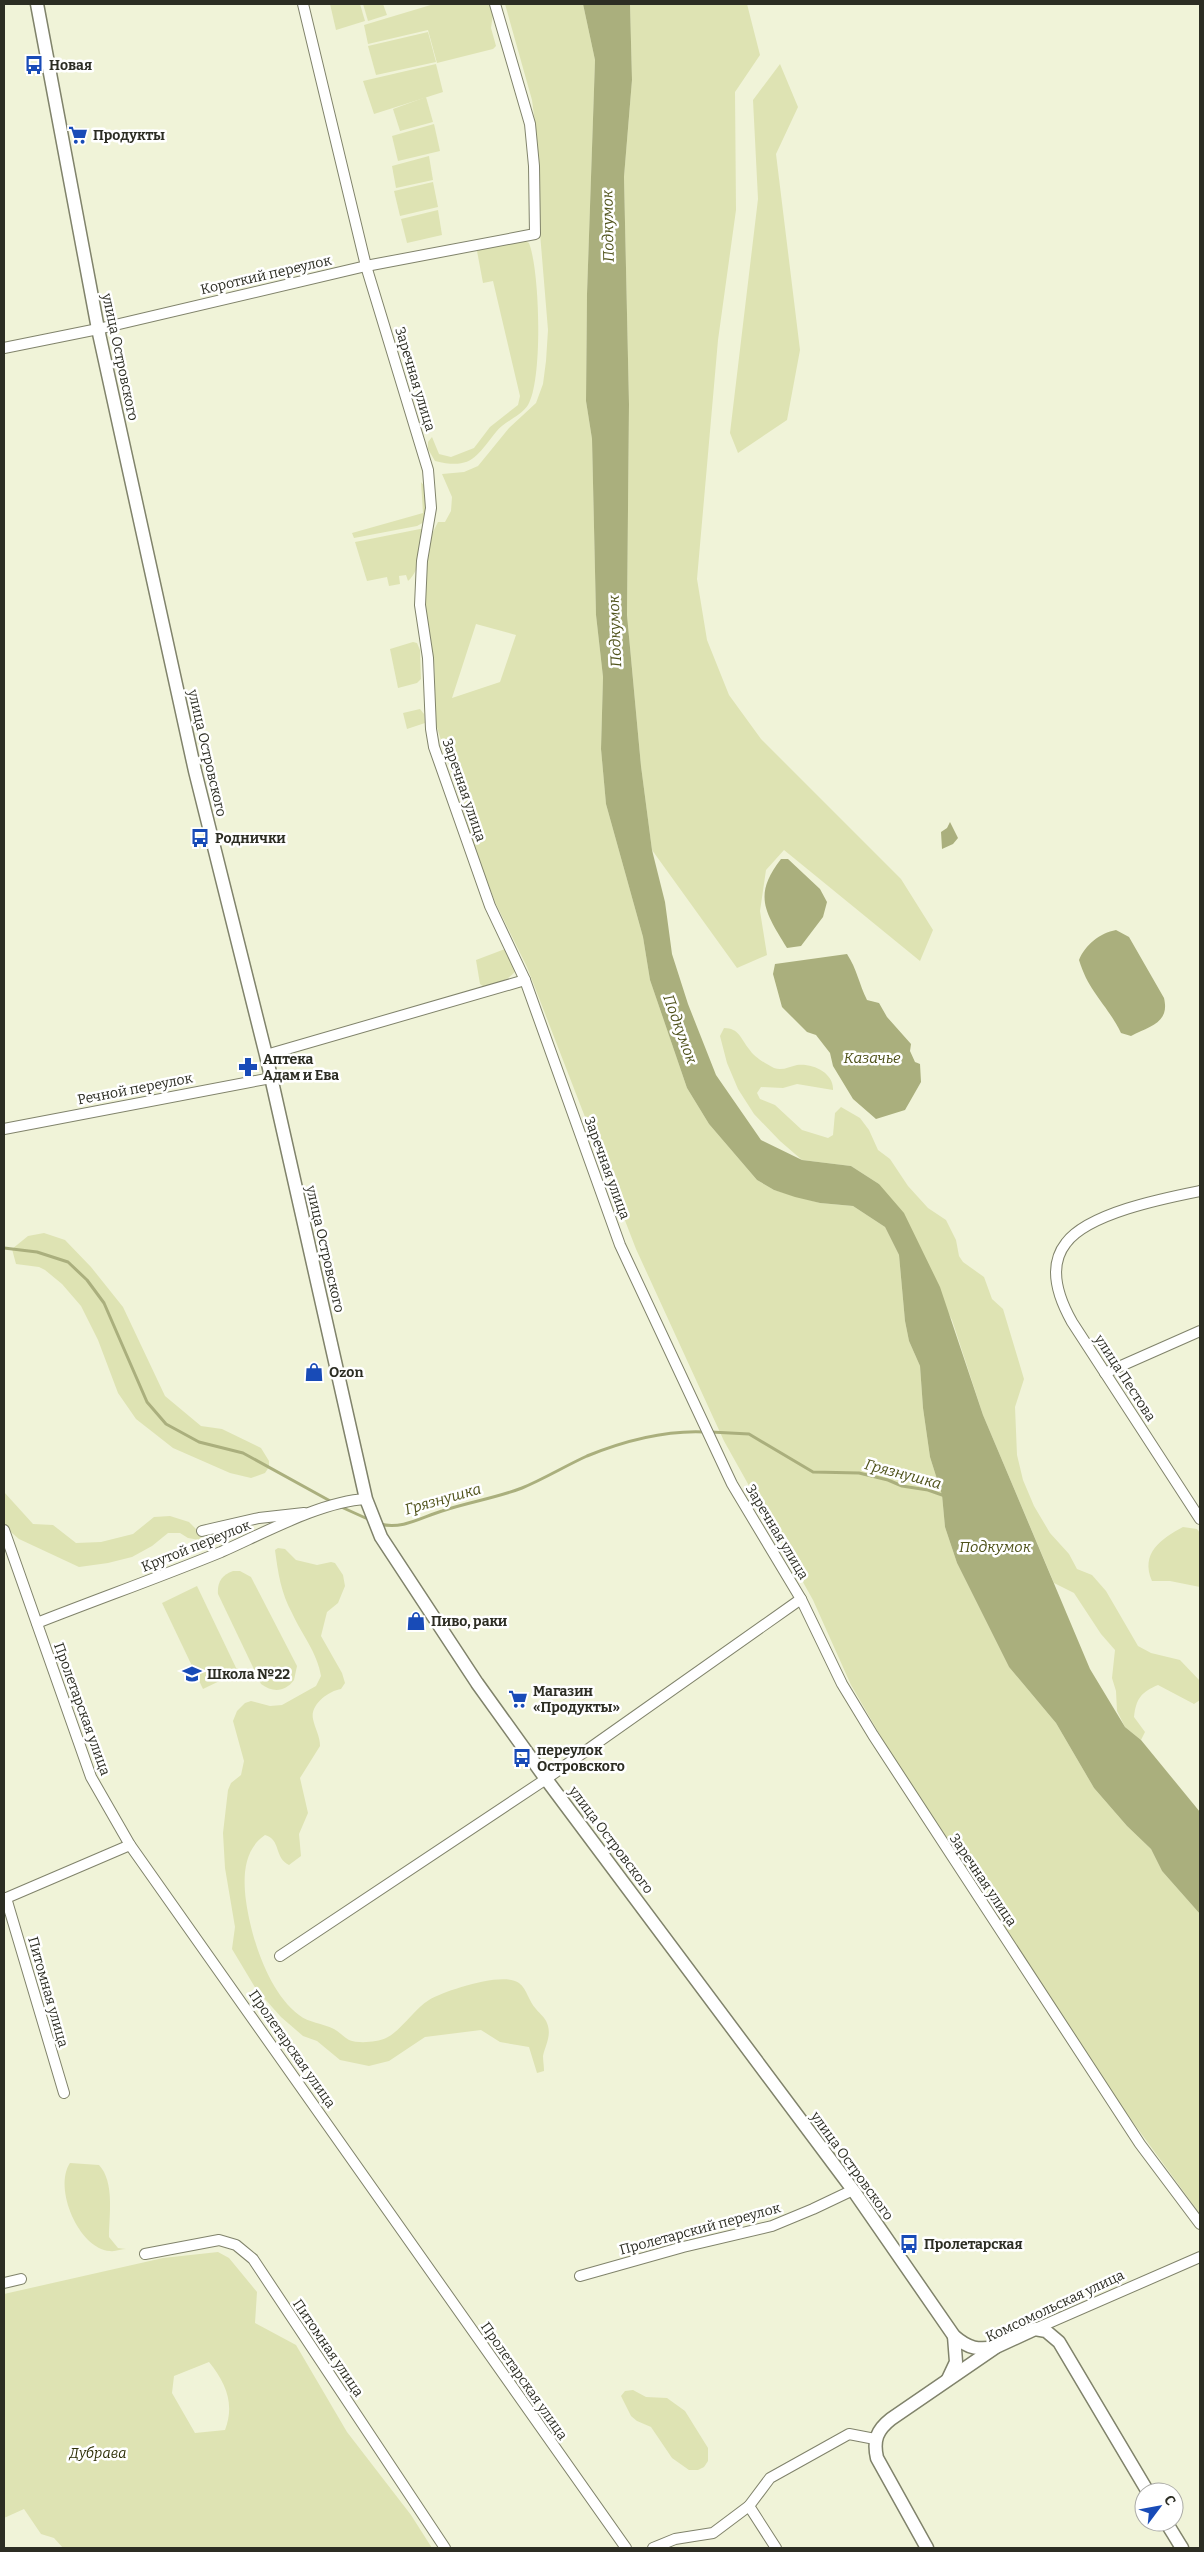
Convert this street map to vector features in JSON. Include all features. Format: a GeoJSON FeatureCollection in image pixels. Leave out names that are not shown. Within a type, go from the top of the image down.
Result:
{"type":"FeatureCollection","features":[{"type":"Feature","properties":{"kind":"street","name":"улица Островского"},"geometry":{"type":"LineString","coordinates":[[37,4],[98,329],[195,771],[266,1055],[368,1503],[381,1537],[477,1682],[546,1779],[853,2190],[954,2336],[971,2348],[980,2350],[996,2347]]}},
{"type":"Feature","properties":{"kind":"street","name":"Заречная улица"},"geometry":{"type":"LineString","coordinates":[[303,4],[366,266],[430,480],[432,508],[422,561],[420,605],[428,658],[431,729],[434,747],[490,906],[524,980],[620,1245],[732,1484],[801,1599],[842,1684],[903,1784],[1140,2144],[1200,2224]]}},
{"type":"Feature","properties":{"kind":"street","name":"Короткий переулок"},"geometry":{"type":"LineString","coordinates":[[4,348],[98,329],[366,266],[535,234],[534,166],[530,124],[495,4]]}},
{"type":"Feature","properties":{"kind":"street"},"geometry":{"type":"LineString","coordinates":[[266,1055],[524,980]]}},
{"type":"Feature","properties":{"kind":"street","name":"Речной переулок"},"geometry":{"type":"LineString","coordinates":[[4,1128],[271,1078]]}},
{"type":"Feature","properties":{"kind":"street","name":"улица Пестова"},"geometry":{"type":"LineString","coordinates":[[1200,1191],[1150,1202],[1099,1220],[1079,1231],[1065,1243],[1057,1265],[1061,1303],[1200,1519]]}},
{"type":"Feature","properties":{"kind":"street"},"geometry":{"type":"LineString","coordinates":[[1105,1373],[1200,1331]]}},
{"type":"Feature","properties":{"kind":"street","name":"Крутой переулок"},"geometry":{"type":"LineString","coordinates":[[37,1623],[196,1562],[315,1512],[348,1501],[368,1503]]}},
{"type":"Feature","properties":{"kind":"street"},"geometry":{"type":"LineString","coordinates":[[202,1531],[259,1518],[315,1512]]}},
{"type":"Feature","properties":{"kind":"street","name":"Пролетарская улица"},"geometry":{"type":"LineString","coordinates":[[4,1530],[91,1777],[130,1845],[626,2548]]}},
{"type":"Feature","properties":{"kind":"street"},"geometry":{"type":"LineString","coordinates":[[280,1956],[546,1779],[801,1599]]}},
{"type":"Feature","properties":{"kind":"street"},"geometry":{"type":"LineString","coordinates":[[5,1898],[130,1845]]}},
{"type":"Feature","properties":{"kind":"street","name":"Питомная улица"},"geometry":{"type":"LineString","coordinates":[[5,1898],[64,2093]]}},
{"type":"Feature","properties":{"kind":"street","name":"Пролетарский переулок"},"geometry":{"type":"LineString","coordinates":[[580,2276],[683,2247],[772,2226],[853,2190]]}},
{"type":"Feature","properties":{"kind":"street","name":"Питомная улица"},"geometry":{"type":"LineString","coordinates":[[145,2254],[219,2240],[236,2245],[253,2259],[445,2548]]}},
{"type":"Feature","properties":{"kind":"street","name":"Комсомольская улица"},"geometry":{"type":"LineString","coordinates":[[875,2439],[878,2431],[891,2419],[996,2347],[1200,2257]]}},
{"type":"Feature","properties":{"kind":"street"},"geometry":{"type":"LineString","coordinates":[[4,2283],[21,2279]]}},
{"type":"Feature","properties":{"kind":"street"},"geometry":{"type":"LineString","coordinates":[[1059,2342],[1058,2324],[1062,2318]]}},
{"type":"Feature","properties":{"kind":"street"},"geometry":{"type":"LineString","coordinates":[[1035,2329],[1046,2331],[1059,2342],[1142,2482]]}},
{"type":"Feature","properties":{"kind":"street"},"geometry":{"type":"LineString","coordinates":[[946,2382],[956,2362],[954,2336]]}},
{"type":"Feature","properties":{"kind":"street"},"geometry":{"type":"LineString","coordinates":[[653,2548],[675,2539],[713,2534],[749,2506],[770,2478],[849,2434],[875,2439],[876,2453],[881,2466],[927,2548]]}},
{"type":"Feature","properties":{"kind":"street"},"geometry":{"type":"LineString","coordinates":[[749,2506],[776,2548]]}},
{"type":"Feature","properties":{"kind":"street"},"geometry":{"type":"LineString","coordinates":[[1172,2532],[1182,2548]]}},
{"type":"Feature","properties":{"kind":"green space"},"geometry":{"type":"Polygon","coordinates":[[[330,4],[360,4],[365,21],[336,30],[330,4]]]}},
{"type":"Feature","properties":{"kind":"green space"},"geometry":{"type":"Polygon","coordinates":[[[363,4],[383,4],[387,15],[368,21],[363,4]]]}},
{"type":"Feature","properties":{"kind":"green space"},"geometry":{"type":"Polygon","coordinates":[[[434,4],[490,4],[493,14],[491,28],[496,46],[493,49],[437,63],[428,30],[368,44],[364,25],[434,4]]]}},
{"type":"Feature","properties":{"kind":"green space"},"geometry":{"type":"Polygon","coordinates":[[[505,4],[583,4],[595,60],[587,294],[586,401],[592,439],[596,615],[603,677],[601,749],[606,804],[643,937],[650,980],[687,1088],[709,1124],[757,1180],[774,1190],[820,1203],[853,1206],[885,1227],[899,1255],[905,1321],[909,1341],[920,1366],[923,1408],[930,1457],[942,1495],[945,1527],[957,1563],[1009,1667],[1056,1723],[1094,1788],[1127,1826],[1151,1849],[1162,1871],[1200,1914],[1200,2214],[1116,2099],[901,1771],[851,1685],[813,1600],[724,1441],[636,1249],[527,967],[495,902],[477,855],[435,721],[432,702],[435,680],[434,660],[425,619],[423,571],[431,536],[438,522],[445,522],[451,511],[452,497],[442,474],[464,472],[478,466],[509,428],[536,403],[543,384],[548,330],[540,233],[537,138],[532,100],[505,4]],[[476,624],[452,698],[500,682],[516,635],[476,624]]]}},
{"type":"Feature","properties":{"kind":"green space"},"geometry":{"type":"Polygon","coordinates":[[[630,4],[747,4],[760,55],[735,92],[736,210],[718,340],[697,579],[707,640],[729,695],[761,739],[901,879],[933,930],[920,961],[784,850],[766,870],[760,911],[767,955],[737,968],[652,850],[641,766],[627,615],[629,404],[624,177],[632,80],[630,4]]]}},
{"type":"Feature","properties":{"kind":"green space"},"geometry":{"type":"Polygon","coordinates":[[[428,32],[436,62],[376,75],[368,46],[428,32]]]}},
{"type":"Feature","properties":{"kind":"green space"},"geometry":{"type":"Polygon","coordinates":[[[436,64],[443,92],[374,114],[363,81],[436,64]]]}},
{"type":"Feature","properties":{"kind":"green space"},"geometry":{"type":"Polygon","coordinates":[[[780,64],[798,107],[776,154],[800,350],[787,420],[738,453],[730,433],[758,199],[753,100],[780,64]]]}},
{"type":"Feature","properties":{"kind":"green space"},"geometry":{"type":"Polygon","coordinates":[[[426,97],[433,122],[400,131],[393,109],[426,97]]]}},
{"type":"Feature","properties":{"kind":"green space"},"geometry":{"type":"Polygon","coordinates":[[[434,124],[440,151],[398,161],[392,136],[434,124]]]}},
{"type":"Feature","properties":{"kind":"green space"},"geometry":{"type":"Polygon","coordinates":[[[429,156],[433,180],[396,188],[392,166],[429,156]]]}},
{"type":"Feature","properties":{"kind":"green space"},"geometry":{"type":"Polygon","coordinates":[[[433,182],[438,207],[400,216],[394,191],[433,182]]]}},
{"type":"Feature","properties":{"kind":"green space"},"geometry":{"type":"Polygon","coordinates":[[[438,210],[442,235],[407,243],[401,219],[438,210]]]}},
{"type":"Feature","properties":{"kind":"green space"},"geometry":{"type":"Polygon","coordinates":[[[523,240],[529,243],[533,257],[536,277],[538,325],[536,373],[533,392],[528,405],[500,428],[472,459],[457,464],[435,461],[428,449],[428,442],[432,437],[439,454],[451,457],[474,448],[490,427],[518,405],[520,396],[493,281],[483,283],[477,251],[490,245],[523,240]]]}},
{"type":"Feature","properties":{"kind":"green space"},"geometry":{"type":"Polygon","coordinates":[[[421,482],[426,488],[426,521],[417,526],[354,538],[352,533],[423,513],[421,482]]]}},
{"type":"Feature","properties":{"kind":"green space"},"geometry":{"type":"Polygon","coordinates":[[[423,529],[418,564],[413,576],[408,581],[406,575],[399,576],[400,584],[389,586],[387,577],[367,581],[355,542],[423,529]]]}},
{"type":"Feature","properties":{"kind":"green space"},"geometry":{"type":"Polygon","coordinates":[[[413,642],[417,643],[420,650],[421,679],[417,683],[398,688],[390,649],[413,642]]]}},
{"type":"Feature","properties":{"kind":"green space"},"geometry":{"type":"Polygon","coordinates":[[[420,709],[424,714],[425,723],[407,729],[403,713],[420,709]]]}},
{"type":"Feature","properties":{"kind":"green space"},"geometry":{"type":"Polygon","coordinates":[[[505,949],[508,950],[516,970],[506,979],[484,987],[480,984],[476,960],[505,949]]]}},
{"type":"Feature","properties":{"kind":"green space"},"geometry":{"type":"Polygon","coordinates":[[[724,1028],[729,1028],[736,1032],[754,1055],[774,1068],[783,1069],[803,1065],[816,1068],[826,1074],[830,1079],[833,1090],[797,1084],[783,1088],[761,1087],[757,1093],[760,1099],[775,1105],[802,1130],[828,1138],[833,1135],[835,1113],[841,1107],[860,1118],[869,1130],[878,1150],[890,1159],[908,1186],[928,1208],[946,1220],[956,1240],[959,1256],[963,1262],[984,1277],[992,1299],[1003,1309],[1024,1379],[1015,1407],[1017,1455],[1023,1480],[1034,1506],[1050,1533],[1069,1554],[1077,1569],[1092,1575],[1106,1591],[1138,1646],[1151,1653],[1180,1660],[1200,1681],[1200,1700],[1194,1704],[1158,1685],[1143,1693],[1136,1705],[1134,1717],[1145,1732],[1141,1740],[1125,1727],[1117,1711],[1116,1691],[1112,1678],[1115,1650],[1101,1634],[1074,1593],[1054,1583],[983,1415],[952,1320],[879,1184],[851,1166],[802,1160],[780,1141],[754,1114],[738,1089],[727,1063],[720,1036],[724,1028]]]}},
{"type":"Feature","properties":{"kind":"green space"},"geometry":{"type":"Polygon","coordinates":[[[44,1233],[65,1240],[91,1267],[123,1307],[165,1396],[201,1426],[222,1429],[261,1448],[269,1461],[269,1467],[265,1473],[251,1478],[230,1473],[173,1448],[136,1419],[118,1393],[98,1340],[81,1306],[62,1284],[45,1270],[39,1267],[16,1264],[12,1249],[28,1236],[44,1233]]]}},
{"type":"Feature","properties":{"kind":"green space"},"geometry":{"type":"Polygon","coordinates":[[[4,1492],[33,1524],[53,1525],[76,1543],[101,1542],[133,1534],[154,1517],[170,1516],[189,1522],[203,1536],[199,1540],[188,1538],[180,1533],[168,1533],[152,1546],[132,1557],[79,1567],[19,1539],[4,1526],[4,1492]]]}},
{"type":"Feature","properties":{"kind":"green space"},"geometry":{"type":"Polygon","coordinates":[[[1183,1527],[1197,1529],[1200,1533],[1200,1587],[1170,1581],[1152,1581],[1149,1571],[1149,1562],[1155,1548],[1160,1542],[1183,1527]]]}},
{"type":"Feature","properties":{"kind":"green space"},"geometry":{"type":"Polygon","coordinates":[[[278,1548],[285,1549],[296,1560],[317,1565],[335,1563],[343,1575],[345,1586],[338,1603],[327,1612],[321,1636],[342,1673],[345,1683],[341,1689],[336,1690],[321,1700],[314,1709],[313,1719],[320,1746],[300,1778],[308,1813],[299,1834],[301,1856],[289,1865],[281,1858],[273,1840],[265,1835],[252,1848],[246,1865],[245,1883],[248,1915],[257,1947],[270,1978],[278,1993],[299,2015],[307,2020],[334,2029],[349,2040],[363,2042],[378,2041],[392,2035],[423,2004],[437,1996],[487,1981],[511,1980],[522,1986],[547,2023],[549,2034],[543,2056],[544,2071],[537,2073],[529,2047],[500,2042],[481,2030],[425,2037],[389,2061],[369,2066],[340,2060],[317,2041],[303,2036],[281,2017],[256,1989],[232,1949],[235,1927],[225,1868],[223,1833],[228,1790],[231,1783],[241,1775],[244,1761],[233,1721],[237,1711],[245,1703],[251,1701],[270,1706],[282,1705],[316,1686],[321,1676],[313,1651],[285,1598],[276,1558],[275,1550],[278,1548]]]}},
{"type":"Feature","properties":{"kind":"green space"},"geometry":{"type":"Polygon","coordinates":[[[233,1571],[240,1571],[251,1577],[297,1666],[294,1680],[283,1689],[274,1690],[261,1684],[218,1594],[218,1586],[221,1580],[233,1571]]]}},
{"type":"Feature","properties":{"kind":"green space"},"geometry":{"type":"Polygon","coordinates":[[[197,1586],[238,1672],[203,1689],[162,1603],[197,1586]]]}},
{"type":"Feature","properties":{"kind":"green space"},"geometry":{"type":"Polygon","coordinates":[[[70,2163],[99,2165],[104,2172],[110,2200],[109,2237],[118,2248],[126,2249],[112,2251],[99,2248],[88,2240],[79,2229],[67,2201],[65,2187],[66,2174],[70,2163]]]}},
{"type":"Feature","properties":{"kind":"green space","name":"Дубрава"},"geometry":{"type":"Polygon","coordinates":[[[218,2252],[229,2258],[257,2292],[255,2323],[296,2345],[347,2432],[411,2515],[432,2548],[63,2548],[54,2538],[41,2534],[24,2509],[4,2518],[4,2294],[163,2258],[218,2252]],[[209,2362],[174,2376],[172,2393],[195,2433],[225,2430],[228,2420],[229,2403],[224,2386],[209,2362]]]}},
{"type":"Feature","properties":{"kind":"green space"},"geometry":{"type":"Polygon","coordinates":[[[633,2390],[646,2397],[667,2398],[685,2411],[708,2448],[708,2461],[704,2467],[698,2470],[689,2470],[672,2458],[651,2427],[631,2416],[621,2396],[625,2391],[633,2390]]]}},
{"type":"Feature","properties":{"kind":"water","name":"Подкумок"},"geometry":{"type":"Polygon","coordinates":[[[583,4],[630,4],[632,80],[624,177],[629,404],[627,615],[641,766],[652,850],[665,902],[672,954],[688,1004],[716,1075],[761,1140],[802,1160],[851,1166],[879,1184],[904,1213],[940,1287],[983,1415],[1090,1669],[1125,1727],[1141,1740],[1200,1812],[1200,1914],[1162,1871],[1151,1849],[1127,1826],[1094,1788],[1056,1723],[1009,1667],[957,1563],[945,1527],[942,1495],[930,1457],[923,1408],[920,1366],[909,1341],[905,1321],[899,1255],[885,1227],[853,1206],[820,1203],[795,1197],[774,1190],[757,1180],[709,1124],[687,1088],[650,980],[643,937],[606,804],[601,749],[603,677],[596,615],[592,439],[586,401],[587,294],[595,60],[583,4]]]}},
{"type":"Feature","properties":{"kind":"water"},"geometry":{"type":"Polygon","coordinates":[[[950,822],[958,838],[953,844],[942,849],[941,832],[947,828],[950,822]]]}},
{"type":"Feature","properties":{"kind":"water"},"geometry":{"type":"Polygon","coordinates":[[[781,859],[788,859],[820,889],[827,902],[823,917],[801,946],[787,948],[773,925],[765,904],[767,884],[772,872],[781,859]]]}},
{"type":"Feature","properties":{"kind":"water"},"geometry":{"type":"Polygon","coordinates":[[[1116,930],[1129,937],[1164,998],[1164,1013],[1157,1023],[1131,1036],[1121,1033],[1093,990],[1079,960],[1085,949],[1094,940],[1116,930]]]}},
{"type":"Feature","properties":{"kind":"water","name":"Казачье"},"geometry":{"type":"Polygon","coordinates":[[[847,954],[867,1000],[879,1003],[887,1017],[911,1044],[910,1051],[915,1062],[920,1064],[921,1082],[905,1110],[876,1119],[853,1099],[833,1066],[830,1053],[816,1035],[807,1032],[782,1007],[773,974],[775,964],[847,954]]]}},
{"type":"Feature","properties":{"kind":"waterway","name":"Грязнушка"},"geometry":{"type":"LineString","coordinates":[[4,1248],[37,1252],[68,1262],[87,1280],[104,1303],[147,1402],[166,1424],[199,1442],[243,1453],[332,1502]]}},
{"type":"Feature","properties":{"kind":"waterway","name":"Грязнушка"},"geometry":{"type":"LineString","coordinates":[[380,1524],[396,1525],[412,1522],[452,1508],[522,1488],[587,1456],[630,1441],[674,1433],[705,1432]]}},
{"type":"Feature","properties":{"kind":"waterway","name":"Грязнушка"},"geometry":{"type":"LineString","coordinates":[[711,1432],[749,1434],[813,1472],[859,1473],[945,1496]]}},
{"type":"Feature","properties":{"kind":"waterway","name":"Грязнушка"},"geometry":{"type":"LineString","coordinates":[[339,1506],[370,1520]]}},
{"type":"Feature","properties":{"kind":"place","name":"Новая"},"geometry":{"type":"Point","coordinates":[34,65]}},
{"type":"Feature","properties":{"kind":"place","name":"Продукты"},"geometry":{"type":"Point","coordinates":[78,135]}},
{"type":"Feature","properties":{"kind":"place","name":"Роднички"},"geometry":{"type":"Point","coordinates":[200,838]}},
{"type":"Feature","properties":{"kind":"place","name":"Аптека Адам и Ева"},"geometry":{"type":"Point","coordinates":[248,1067]}},
{"type":"Feature","properties":{"kind":"place","name":"Ozon"},"geometry":{"type":"Point","coordinates":[314,1372]}},
{"type":"Feature","properties":{"kind":"place","name":"Пиво, раки"},"geometry":{"type":"Point","coordinates":[416,1621]}},
{"type":"Feature","properties":{"kind":"place","name":"Школа №22"},"geometry":{"type":"Point","coordinates":[192,1674]}},
{"type":"Feature","properties":{"kind":"place","name":"Магазин «Продукты»"},"geometry":{"type":"Point","coordinates":[518,1699]}},
{"type":"Feature","properties":{"kind":"place","name":"переулок Островского"},"geometry":{"type":"Point","coordinates":[522,1758]}},
{"type":"Feature","properties":{"kind":"place","name":"Пролетарская"},"geometry":{"type":"Point","coordinates":[909,2244]}}]}
